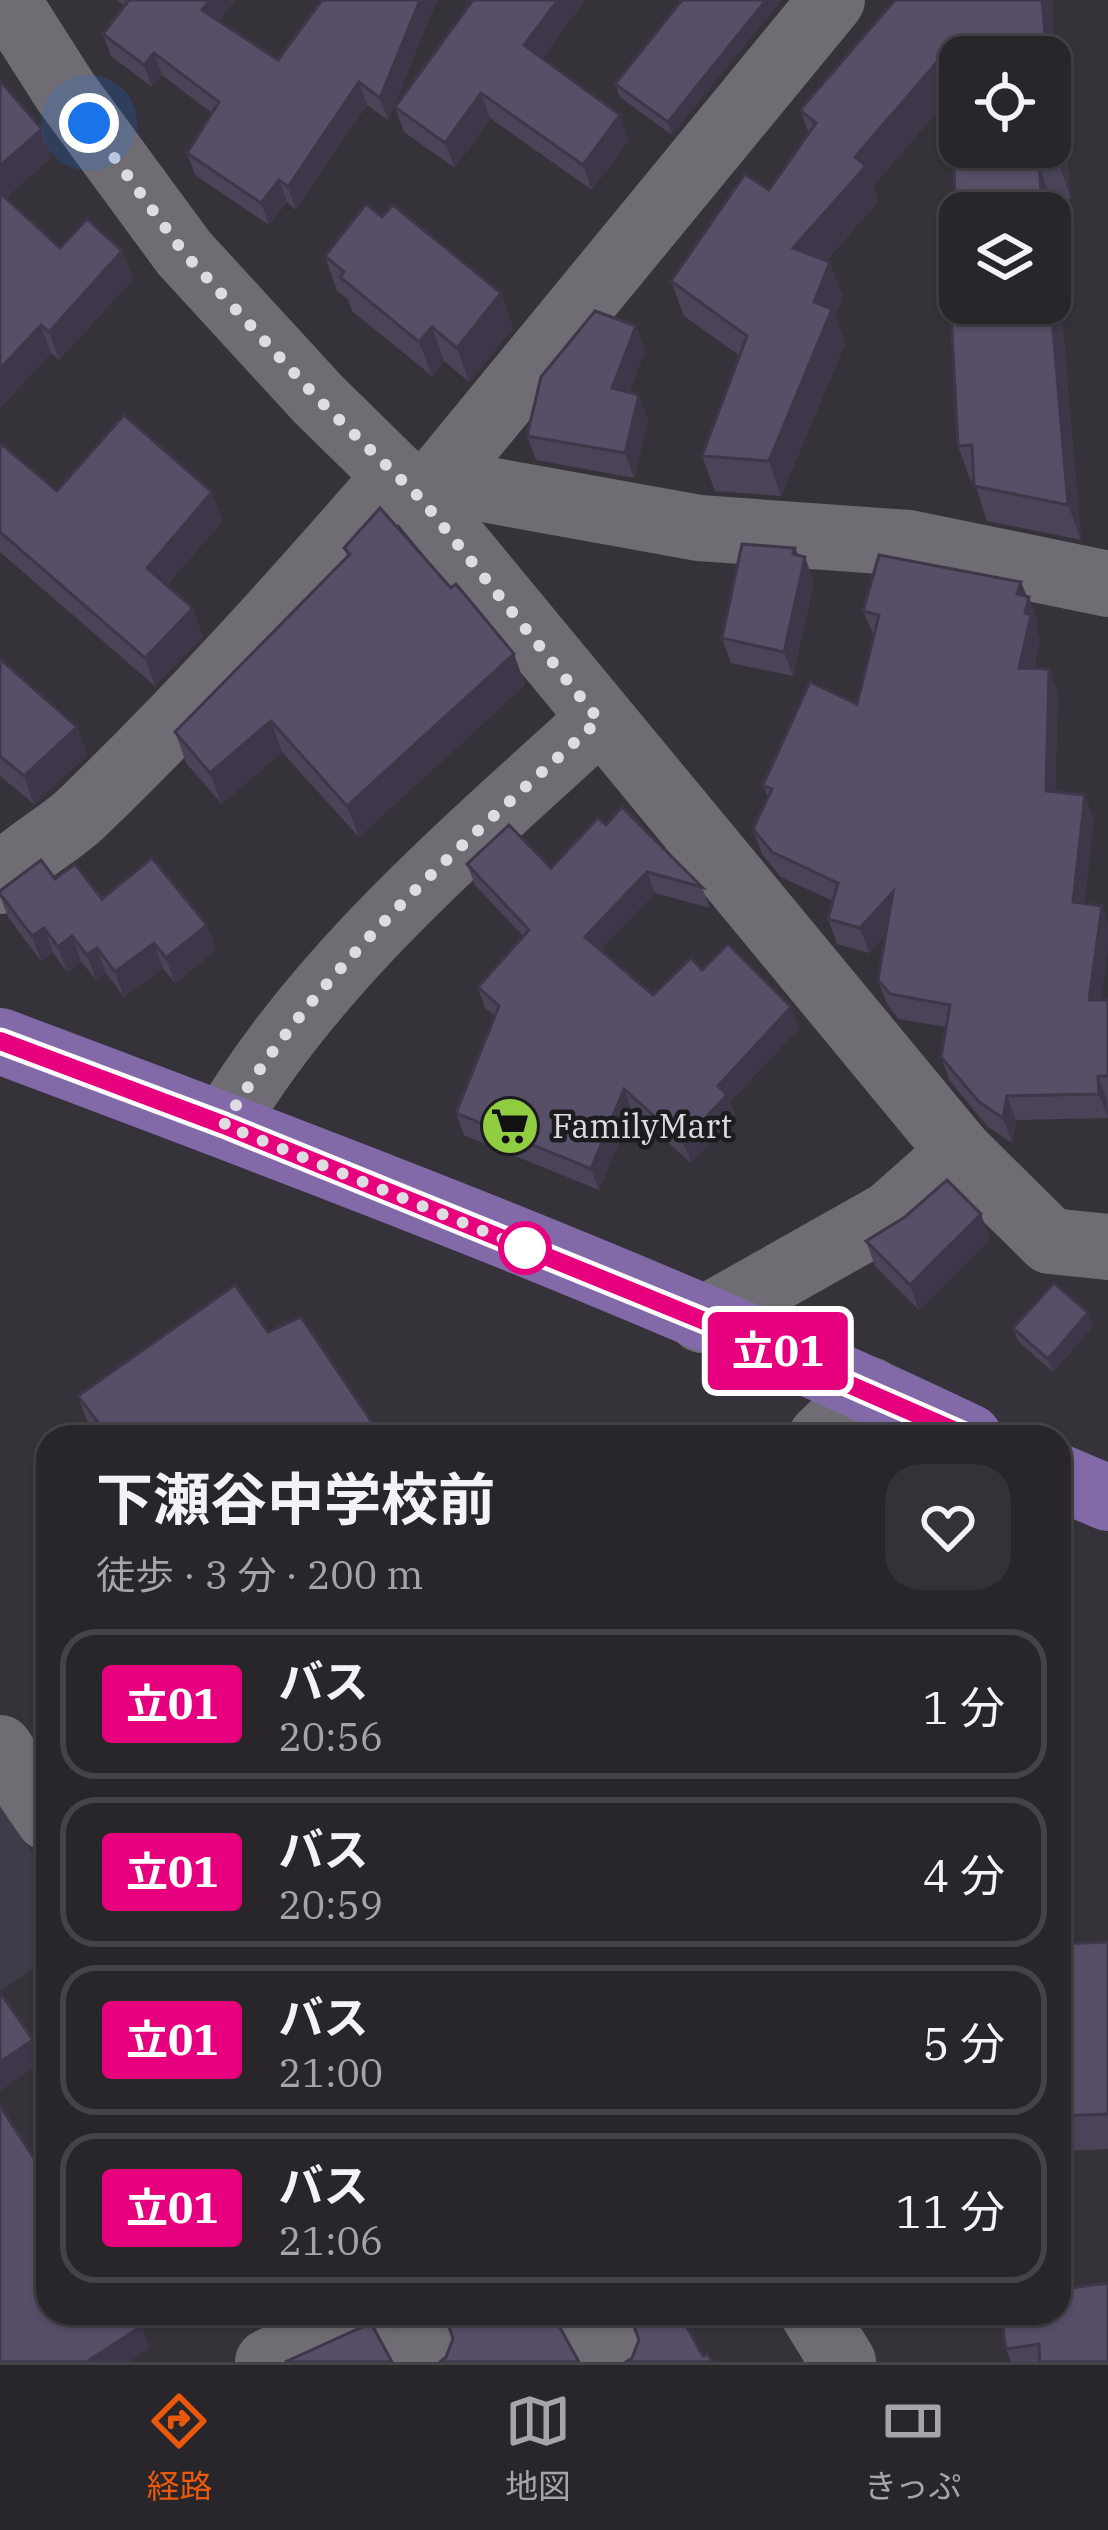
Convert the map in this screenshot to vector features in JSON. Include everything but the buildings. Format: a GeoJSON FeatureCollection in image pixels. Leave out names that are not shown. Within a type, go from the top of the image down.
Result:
{"type":"FeatureCollection","features":[{"type":"Feature","properties":{"kind":"main road"},"geometry":{"type":"LineString","coordinates":[[0,1041],[224,1125],[870,1390],[944,1425]]}},
{"type":"Feature","properties":{"kind":"main road"},"geometry":{"type":"LineString","coordinates":[[1071,1482],[1108,1498]]}},
{"type":"Feature","properties":{"kind":"street"},"geometry":{"type":"LineString","coordinates":[[0,881],[12,865],[81,814],[247,647],[419,486],[832,0]]}},
{"type":"Feature","properties":{"kind":"street"},"geometry":{"type":"LineString","coordinates":[[13,35],[184,253],[419,486],[599,720],[960,1152],[1050,1240],[1108,1247]]}},
{"type":"Feature","properties":{"kind":"street"},"geometry":{"type":"LineString","coordinates":[[419,486],[699,528],[909,543],[1108,584]]}},
{"type":"Feature","properties":{"kind":"street"},"geometry":{"type":"LineString","coordinates":[[224,1125],[269,1049],[433,873],[599,720]]}},
{"type":"Feature","properties":{"kind":"street"},"geometry":{"type":"LineString","coordinates":[[702,1320],[890,1214],[960,1152]]}},
{"type":"Feature","properties":{"kind":"street"},"geometry":{"type":"LineString","coordinates":[[834,1425],[870,1390]]}},
{"type":"Feature","properties":{"kind":"street"},"geometry":{"type":"LineString","coordinates":[[0,1748],[36,1800]]}},
{"type":"Feature","properties":{"kind":"street"},"geometry":{"type":"LineString","coordinates":[[268,2362],[342,2325]]}},
{"type":"Feature","properties":{"kind":"street"},"geometry":{"type":"LineString","coordinates":[[411,2325],[426,2362]]}},
{"type":"Feature","properties":{"kind":"street"},"geometry":{"type":"LineString","coordinates":[[596,2325],[613,2362]]}},
{"type":"Feature","properties":{"kind":"street"},"geometry":{"type":"LineString","coordinates":[[821,2325],[844,2362]]}},
{"type":"Feature","properties":{"kind":"shaded area"},"geometry":{"type":"Polygon","coordinates":[[[0,1804],[36,1858],[36,1967],[0,1991],[0,1804]]]}},
{"type":"Feature","properties":{"kind":"bus line","name":"立01"},"geometry":{"type":"LineString","coordinates":[[0,1041],[224,1125],[870,1390],[944,1425]]}},
{"type":"Feature","properties":{"kind":"place","name":"FamilyMart"},"geometry":{"type":"Point","coordinates":[510,1126]}},
{"type":"Feature","properties":{"kind":"route"},"geometry":{"type":"LineString","coordinates":[[89,123],[184,253],[318,399],[422,500],[599,720],[433,873],[323,990],[269,1049],[224,1125],[529,1249],[525,1248]]}}]}
